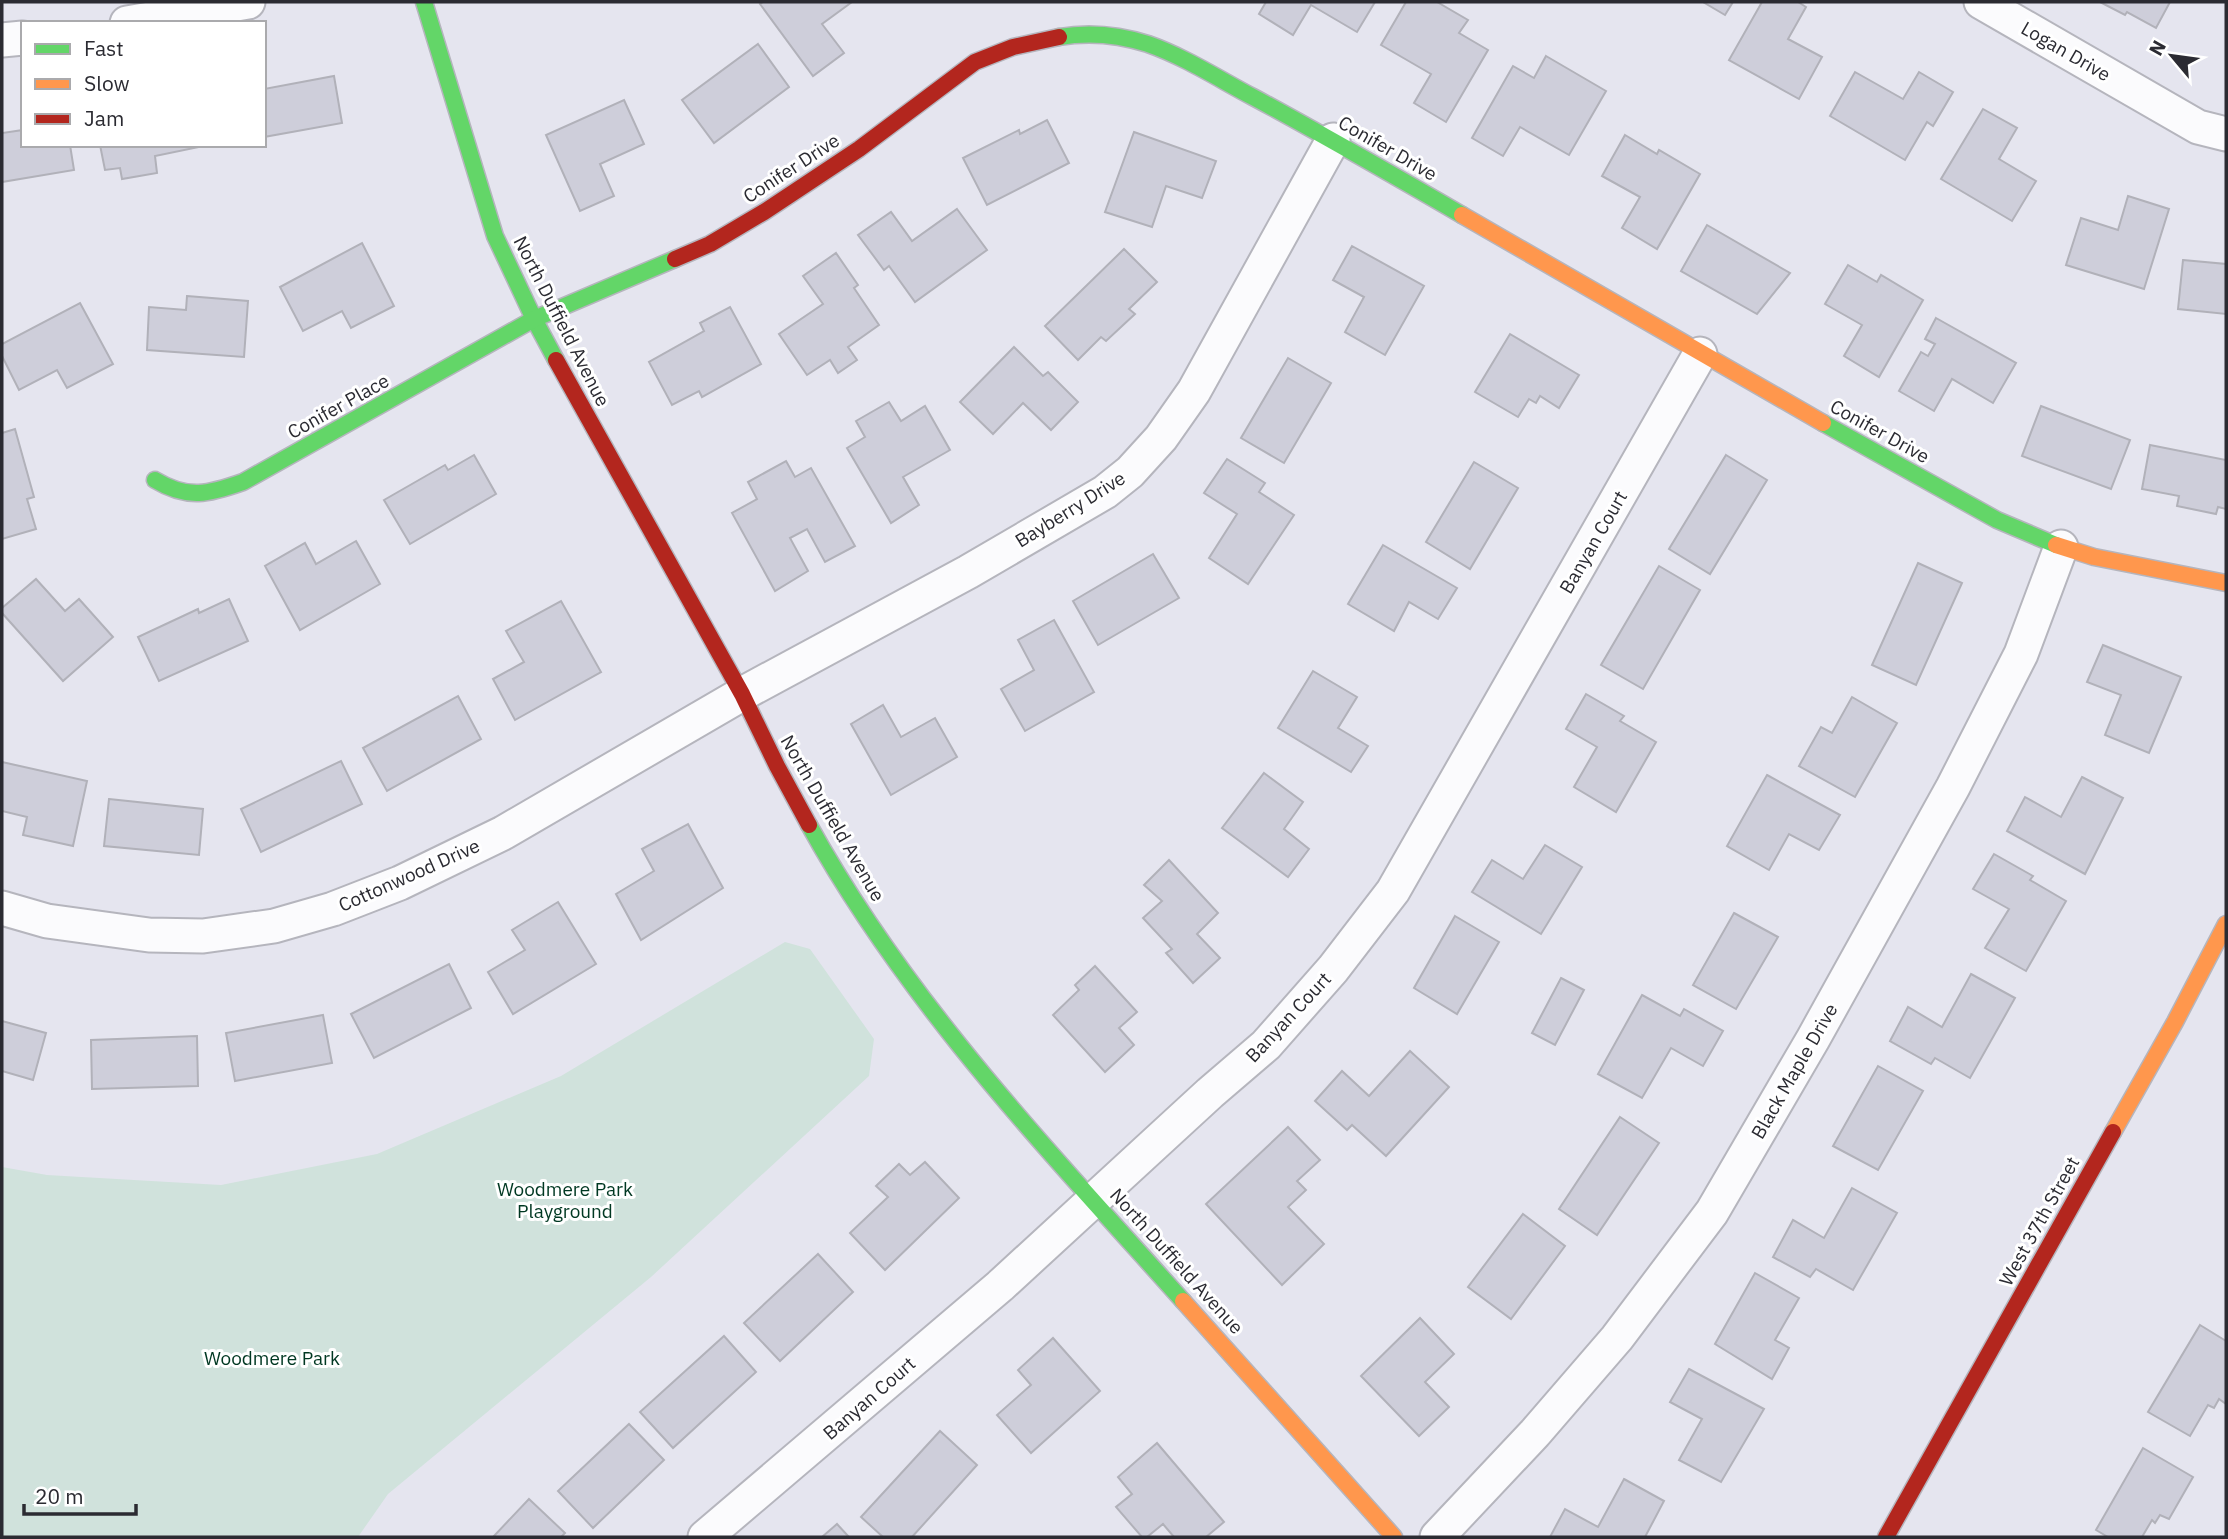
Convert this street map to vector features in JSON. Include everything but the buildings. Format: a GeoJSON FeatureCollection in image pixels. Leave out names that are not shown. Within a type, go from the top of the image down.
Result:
{"type":"FeatureCollection","features":[{"type":"Feature","properties":{"kind":"street"},"geometry":{"type":"LineString","coordinates":[[139,21],[248,2]]}},
{"type":"Feature","properties":{"kind":"street","name":"North Duffield Avenue"},"geometry":{"type":"LineString","coordinates":[[424,2],[495,236],[534,319],[742,694],[815,835],[898,965],[943,1027],[991,1086],[1394,1537]]}},
{"type":"Feature","properties":{"kind":"street","name":"Logan Drive"},"geometry":{"type":"LineString","coordinates":[[1981,2],[2198,127],[2226,134]]}},
{"type":"Feature","properties":{"kind":"street","name":"Conifer Drive"},"geometry":{"type":"LineString","coordinates":[[534,319],[710,244],[859,149],[975,62],[1013,47],[1062,36],[1090,34],[1119,37],[1147,44],[1180,58],[1333,140],[1700,354],[1997,520],[2061,547],[2094,557],[2226,583]]}},
{"type":"Feature","properties":{"kind":"street"},"geometry":{"type":"LineString","coordinates":[[2,40],[21,38]]}},
{"type":"Feature","properties":{"kind":"street","name":"Bayberry Drive"},"geometry":{"type":"LineString","coordinates":[[742,694],[968,572],[1105,492],[1130,472],[1161,438],[1194,391],[1333,140]]}},
{"type":"Feature","properties":{"kind":"street","name":"Conifer Place"},"geometry":{"type":"LineString","coordinates":[[155,480],[169,489],[188,495],[214,492],[243,482],[534,319]]}},
{"type":"Feature","properties":{"kind":"street","name":"Banyan Court"},"geometry":{"type":"LineString","coordinates":[[705,1537],[1000,1286],[1266,1045],[1333,969],[1393,891],[1700,354]]}},
{"type":"Feature","properties":{"kind":"street","name":"Black Maple Drive"},"geometry":{"type":"LineString","coordinates":[[1437,1537],[1535,1433],[1617,1338],[1712,1212],[1807,1050],[1953,787],[2021,654],[2061,547]]}},
{"type":"Feature","properties":{"kind":"street","name":"Cottonwood Drive"},"geometry":{"type":"LineString","coordinates":[[2,908],[47,920],[149,935],[203,936],[274,926],[333,909],[400,883],[503,833],[742,694]]}},
{"type":"Feature","properties":{"kind":"street","name":"West 37th Street"},"geometry":{"type":"LineString","coordinates":[[1886,1537],[2175,1022],[2226,924]]}},
{"type":"Feature","properties":{"kind":"green space","name":"Woodmere Park"},"geometry":{"type":"Polygon","coordinates":[[[785,942],[810,949],[874,1039],[869,1076],[651,1277],[388,1494],[358,1537],[2,1537],[2,1167],[47,1175],[221,1185],[377,1154],[561,1076],[785,942]]]}},
{"type":"Feature","properties":{"kind":"traffic: fast"},"geometry":{"type":"LineString","coordinates":[[424,2],[495,236],[556,360]]}},
{"type":"Feature","properties":{"kind":"traffic: fast"},"geometry":{"type":"LineString","coordinates":[[1059,37],[1115,37],[1162,49],[1306,126],[1462,215]]}},
{"type":"Feature","properties":{"kind":"traffic: fast"},"geometry":{"type":"LineString","coordinates":[[155,480],[188,493],[220,490],[243,482],[534,319],[675,259]]}},
{"type":"Feature","properties":{"kind":"traffic: fast"},"geometry":{"type":"LineString","coordinates":[[1823,423],[1997,520],[2056,545]]}},
{"type":"Feature","properties":{"kind":"traffic: fast"},"geometry":{"type":"LineString","coordinates":[[809,825],[890,954],[982,1074],[1183,1301]]}},
{"type":"Feature","properties":{"kind":"traffic: slow"},"geometry":{"type":"LineString","coordinates":[[1462,215],[1823,423]]}},
{"type":"Feature","properties":{"kind":"traffic: slow"},"geometry":{"type":"LineString","coordinates":[[2056,545],[2094,557],[2226,583]]}},
{"type":"Feature","properties":{"kind":"traffic: slow"},"geometry":{"type":"LineString","coordinates":[[2113,1132],[2226,924]]}},
{"type":"Feature","properties":{"kind":"traffic: slow"},"geometry":{"type":"LineString","coordinates":[[1183,1301],[1394,1537]]}},
{"type":"Feature","properties":{"kind":"traffic: jam"},"geometry":{"type":"LineString","coordinates":[[675,259],[710,244],[764,212],[859,149],[975,62],[1013,47],[1059,37]]}},
{"type":"Feature","properties":{"kind":"traffic: jam"},"geometry":{"type":"LineString","coordinates":[[556,360],[742,694],[809,825]]}},
{"type":"Feature","properties":{"kind":"traffic: jam"},"geometry":{"type":"LineString","coordinates":[[1886,1537],[2113,1132]]}},
{"type":"Feature","properties":{"kind":"park label","name":"Woodmere Park Playground"},"geometry":{"type":"Point","coordinates":[565,1200]}}]}
